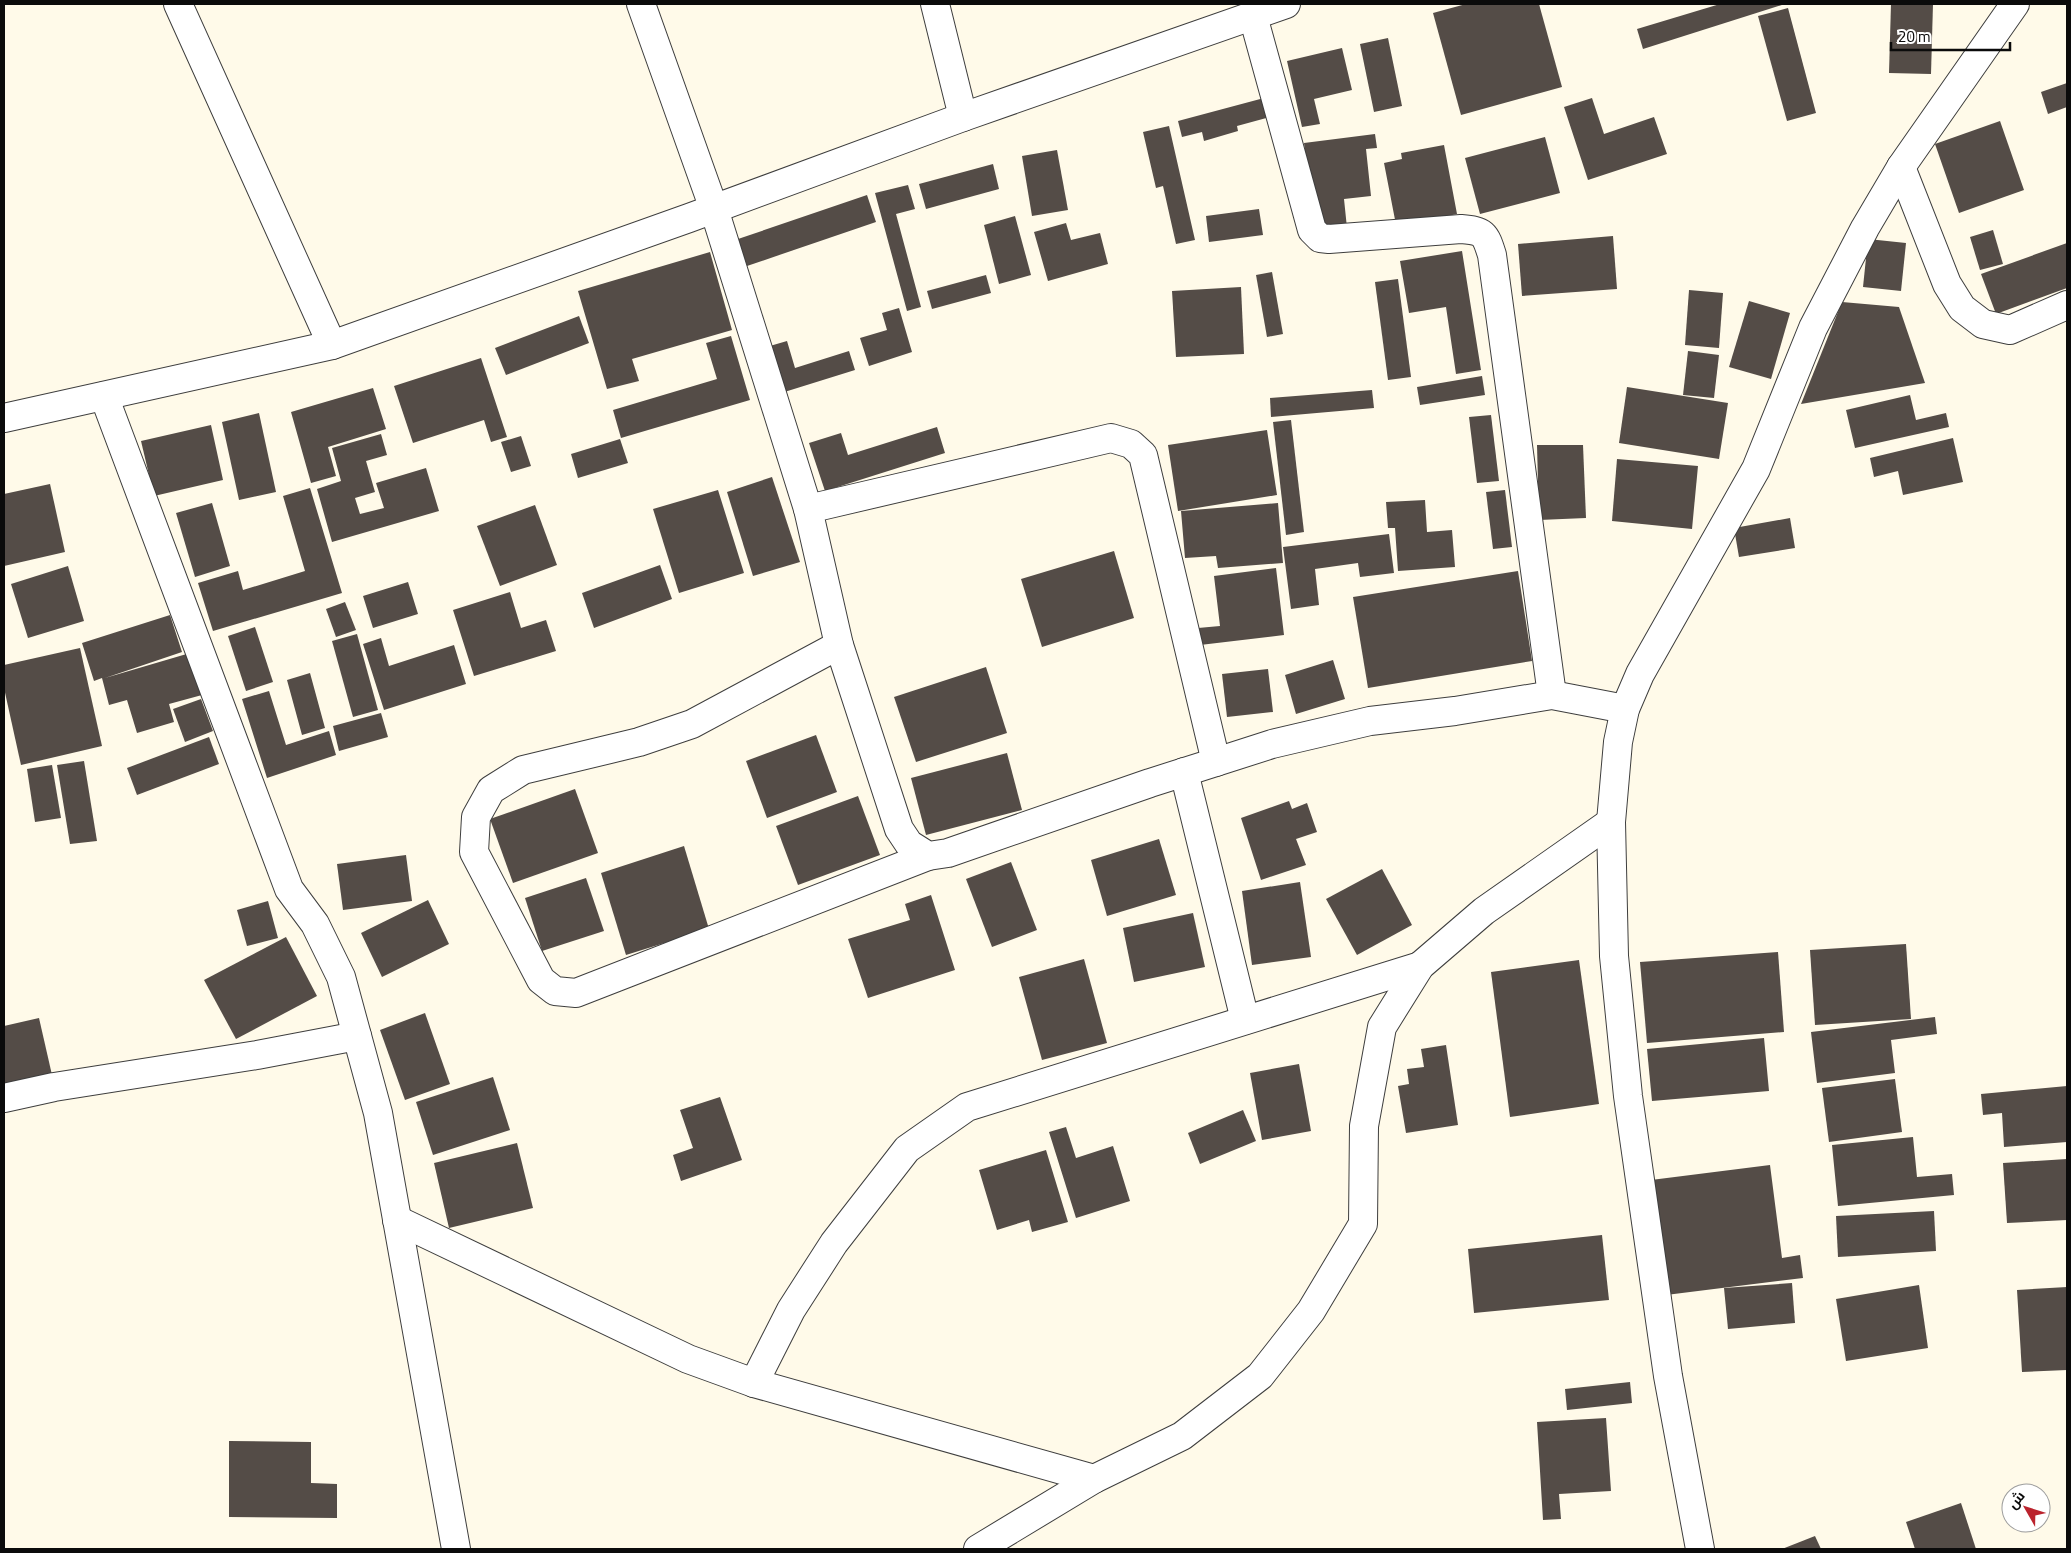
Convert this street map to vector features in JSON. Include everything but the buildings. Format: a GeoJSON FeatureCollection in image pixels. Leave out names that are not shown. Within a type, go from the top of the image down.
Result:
{"type":"FeatureCollection","features":[{"type":"Feature","properties":{"kind":"street"},"geometry":{"type":"LineString","coordinates":[[178,4],[332,346]]}},
{"type":"Feature","properties":{"kind":"street"},"geometry":{"type":"LineString","coordinates":[[641,4],[714,209],[808,509],[839,645],[899,829],[909,844],[928,856]]}},
{"type":"Feature","properties":{"kind":"street"},"geometry":{"type":"LineString","coordinates":[[935,4],[963,117]]}},
{"type":"Feature","properties":{"kind":"street"},"geometry":{"type":"LineString","coordinates":[[4,418],[332,346],[714,209],[963,117],[1286,4]]}},
{"type":"Feature","properties":{"kind":"street"},"geometry":{"type":"LineString","coordinates":[[1700,1549],[1668,1376],[1628,1096],[1614,956],[1611,822],[1618,742],[1625,709],[1640,674],[1756,469],[1813,328],[1865,228],[1901,167],[2015,4]]}},
{"type":"Feature","properties":{"kind":"street"},"geometry":{"type":"LineString","coordinates":[[1253,16],[1312,230],[1320,238],[1329,239],[1461,228],[1478,230],[1486,236],[1492,255],[1552,695]]}},
{"type":"Feature","properties":{"kind":"street"},"geometry":{"type":"LineString","coordinates":[[1901,167],[1947,284],[1962,308],[1983,324],[2010,330],[2067,305]]}},
{"type":"Feature","properties":{"kind":"street"},"geometry":{"type":"LineString","coordinates":[[104,396],[289,889],[315,924],[341,977],[378,1113],[456,1549]]}},
{"type":"Feature","properties":{"kind":"street"},"geometry":{"type":"LineString","coordinates":[[808,509],[1111,438],[1131,444],[1144,455],[1216,762]]}},
{"type":"Feature","properties":{"kind":"street"},"geometry":{"type":"LineString","coordinates":[[839,645],[692,724],[639,742],[523,770],[491,790],[476,817],[474,852],[541,980],[555,991],[576,993],[928,856],[948,854],[1184,772],[1272,744],[1370,721],[1455,711],[1552,695],[1625,709]]}},
{"type":"Feature","properties":{"kind":"street"},"geometry":{"type":"LineString","coordinates":[[1184,772],[1244,1020]]}},
{"type":"Feature","properties":{"kind":"street"},"geometry":{"type":"LineString","coordinates":[[978,1549],[1094,1479],[1182,1436],[1260,1376],[1310,1311],[1362,1224],[1364,1126],[1382,1028],[1420,966],[1484,911],[1611,822]]}},
{"type":"Feature","properties":{"kind":"street"},"geometry":{"type":"LineString","coordinates":[[754,1383],[792,1310],[834,1243],[907,1149],[967,1107],[1420,966]]}},
{"type":"Feature","properties":{"kind":"street"},"geometry":{"type":"LineString","coordinates":[[4,1098],[54,1087],[256,1055],[357,1036]]}},
{"type":"Feature","properties":{"kind":"street"},"geometry":{"type":"LineString","coordinates":[[396,1220],[688,1359],[754,1383],[1094,1479]]}}]}
